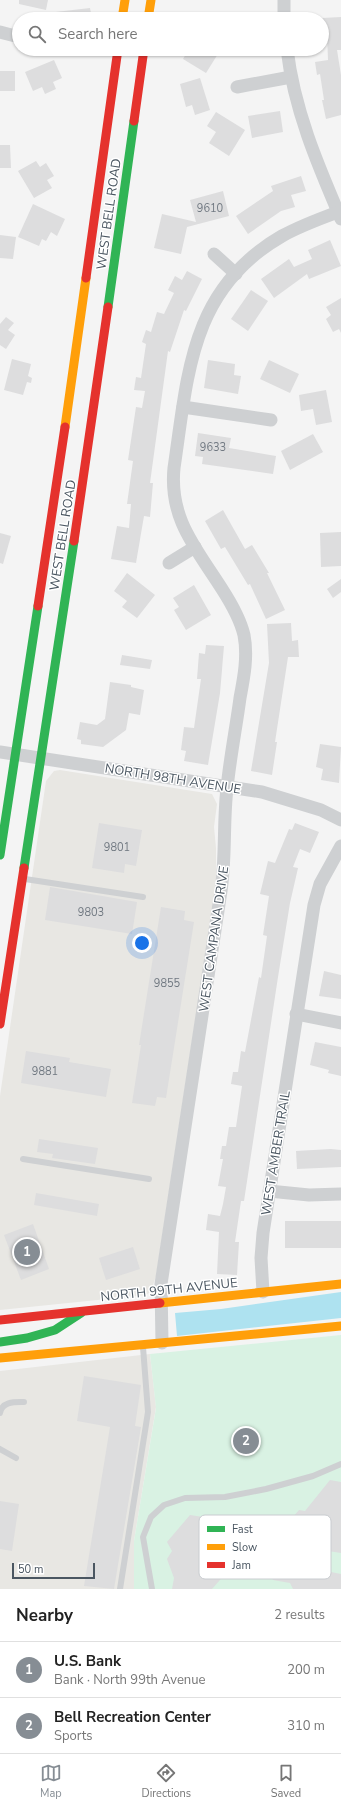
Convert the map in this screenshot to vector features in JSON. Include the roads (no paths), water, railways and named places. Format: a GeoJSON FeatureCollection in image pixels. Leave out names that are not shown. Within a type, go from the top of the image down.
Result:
{"type":"FeatureCollection","features":[{"type":"Feature","properties":{"kind":"main road"},"geometry":{"type":"LineString","coordinates":[[123,12],[125,0]]}},
{"type":"Feature","properties":{"kind":"main road"},"geometry":{"type":"LineString","coordinates":[[149,12],[151,0]]}},
{"type":"Feature","properties":{"kind":"main road","name":"WEST BELL ROAD"},"geometry":{"type":"LineString","coordinates":[[0,855],[64,436],[117,56]]}},
{"type":"Feature","properties":{"kind":"main road","name":"WEST BELL ROAD"},"geometry":{"type":"LineString","coordinates":[[0,1024],[88,447],[143,56]]}},
{"type":"Feature","properties":{"kind":"main road","name":"NORTH 99TH AVENUE"},"geometry":{"type":"LineString","coordinates":[[0,1320],[341,1284]]}},
{"type":"Feature","properties":{"kind":"main road"},"geometry":{"type":"LineString","coordinates":[[0,1342],[27,1338],[55,1330],[84,1311]]}},
{"type":"Feature","properties":{"kind":"main road"},"geometry":{"type":"LineString","coordinates":[[0,1358],[341,1326]]}},
{"type":"Feature","properties":{"kind":"street"},"geometry":{"type":"LineString","coordinates":[[284,0],[284,12]]}},
{"type":"Feature","properties":{"kind":"street"},"geometry":{"type":"LineString","coordinates":[[0,32],[12,35]]}},
{"type":"Feature","properties":{"kind":"street"},"geometry":{"type":"LineString","coordinates":[[288,56],[299,111],[308,140],[340,215]]}},
{"type":"Feature","properties":{"kind":"street"},"geometry":{"type":"LineString","coordinates":[[237,87],[291,77]]}},
{"type":"Feature","properties":{"kind":"street","name":"WEST CAMPANA DRIVE"},"geometry":{"type":"LineString","coordinates":[[162,1344],[160,1302],[162,1274],[223,879],[227,786],[245,671],[244,636],[241,624],[230,601],[178,516],[173,492],[174,468],[183,407],[191,358],[200,331],[212,305],[236,274],[257,254],[283,236],[340,215]]}},
{"type":"Feature","properties":{"kind":"street"},"geometry":{"type":"LineString","coordinates":[[214,254],[236,274]]}},
{"type":"Feature","properties":{"kind":"street"},"geometry":{"type":"LineString","coordinates":[[183,407],[271,420]]}},
{"type":"Feature","properties":{"kind":"street"},"geometry":{"type":"LineString","coordinates":[[169,563],[195,546]]}},
{"type":"Feature","properties":{"kind":"street","name":"NORTH 98TH AVENUE"},"geometry":{"type":"LineString","coordinates":[[0,752],[262,792],[321,810],[341,820]]}},
{"type":"Feature","properties":{"kind":"street","name":"WEST AMBER TRAIL"},"geometry":{"type":"LineString","coordinates":[[263,1292],[262,1245],[269,1191],[316,895],[324,875],[341,846]]}},
{"type":"Feature","properties":{"kind":"street"},"geometry":{"type":"LineString","coordinates":[[296,1014],[341,1023]]}},
{"type":"Feature","properties":{"kind":"street"},"geometry":{"type":"LineString","coordinates":[[269,1191],[309,1195],[341,1194]]}},
{"type":"Feature","properties":{"kind":"lane"},"geometry":{"type":"LineString","coordinates":[[22,879],[143,897]]}},
{"type":"Feature","properties":{"kind":"lane"},"geometry":{"type":"LineString","coordinates":[[23,1159],[149,1179]]}},
{"type":"Feature","properties":{"kind":"lane"},"geometry":{"type":"LineString","coordinates":[[120,1589],[148,1412],[143,1345]]}},
{"type":"Feature","properties":{"kind":"lane"},"geometry":{"type":"LineString","coordinates":[[0,1413],[1,1409],[6,1404],[24,1402]]}},
{"type":"Feature","properties":{"kind":"lane"},"geometry":{"type":"LineString","coordinates":[[0,1449],[16,1458]]}},
{"type":"Feature","properties":{"kind":"lane"},"geometry":{"type":"LineString","coordinates":[[152,1589],[143,1537],[151,1517],[164,1505],[185,1498],[225,1497],[266,1489],[312,1476],[341,1464]]}},
{"type":"Feature","properties":{"kind":"water"},"geometry":{"type":"Polygon","coordinates":[[[341,1292],[341,1318],[177,1336],[175,1313],[221,1309],[341,1292]]]}},
{"type":"Feature","properties":{"kind":"place","name":"U.S. Bank"},"geometry":{"type":"Point","coordinates":[27,1252]}},
{"type":"Feature","properties":{"kind":"place","name":"Bell Recreation Center"},"geometry":{"type":"Point","coordinates":[246,1441]}}]}
